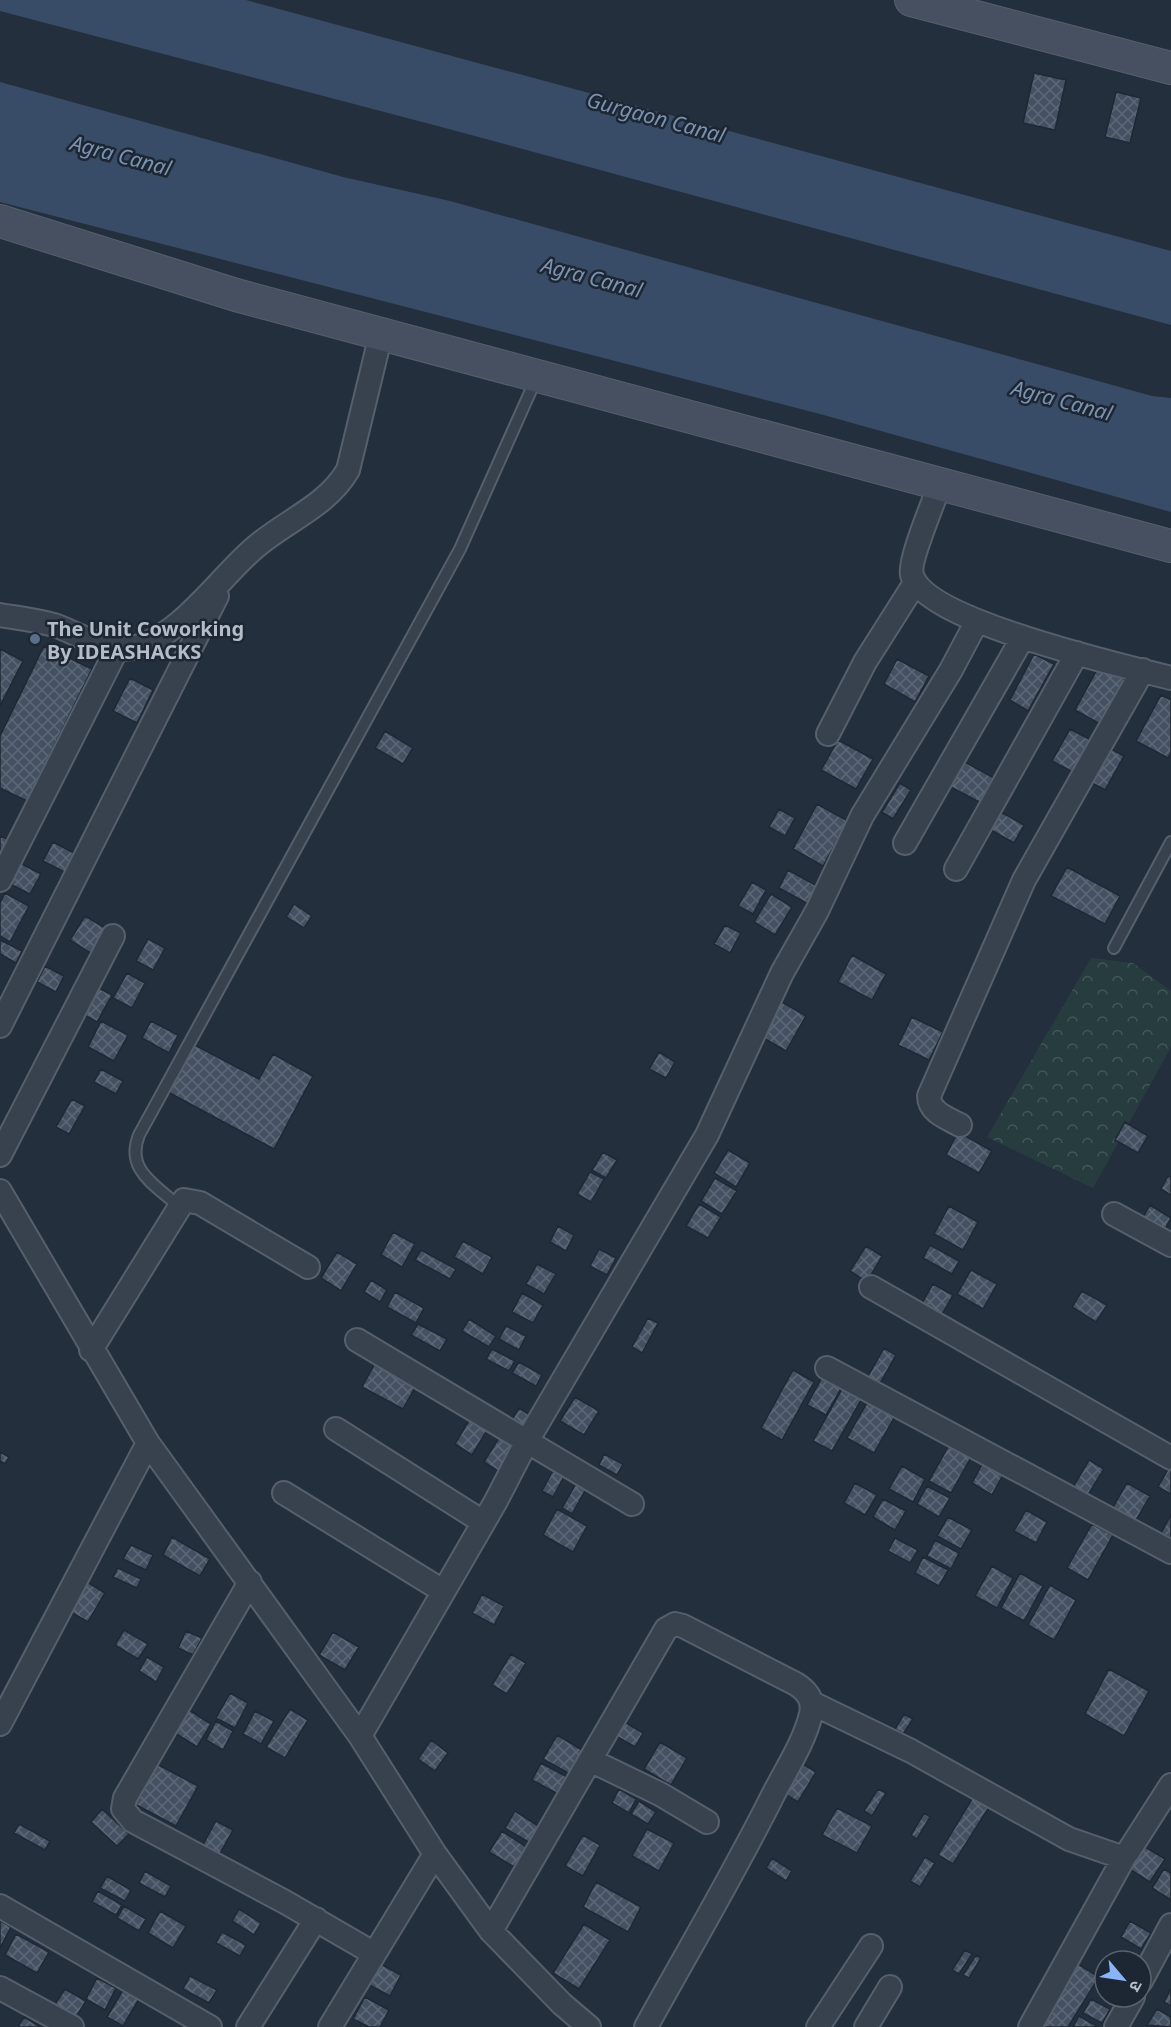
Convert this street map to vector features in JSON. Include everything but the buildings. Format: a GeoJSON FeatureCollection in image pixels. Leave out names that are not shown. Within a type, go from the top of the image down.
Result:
{"type":"FeatureCollection","features":[{"type":"Feature","properties":{"kind":"street"},"geometry":{"type":"LineString","coordinates":[[911,0],[1171,69]]}},
{"type":"Feature","properties":{"kind":"street"},"geometry":{"type":"LineString","coordinates":[[2,221],[236,295],[1171,546]]}},
{"type":"Feature","properties":{"kind":"street"},"geometry":{"type":"LineString","coordinates":[[0,615],[54,626],[117,649],[133,648],[173,627],[200,605],[252,550],[324,499],[341,483],[348,470],[354,449],[381,334]]}},
{"type":"Feature","properties":{"kind":"street"},"geometry":{"type":"LineString","coordinates":[[940,484],[911,570],[915,583],[930,596],[977,621],[1023,637],[1171,678]]}},
{"type":"Feature","properties":{"kind":"street"},"geometry":{"type":"LineString","coordinates":[[0,1026],[226,578]]}},
{"type":"Feature","properties":{"kind":"street"},"geometry":{"type":"LineString","coordinates":[[828,734],[865,662],[915,583]]}},
{"type":"Feature","properties":{"kind":"street"},"geometry":{"type":"LineString","coordinates":[[360,1736],[526,1443],[707,1135],[782,973],[817,911],[862,816],[951,670],[977,621]]}},
{"type":"Feature","properties":{"kind":"street"},"geometry":{"type":"LineString","coordinates":[[905,843],[1023,637]]}},
{"type":"Feature","properties":{"kind":"street"},"geometry":{"type":"LineString","coordinates":[[0,880],[117,649]]}},
{"type":"Feature","properties":{"kind":"street"},"geometry":{"type":"LineString","coordinates":[[956,869],[1077,653]]}},
{"type":"Feature","properties":{"kind":"street"},"geometry":{"type":"LineString","coordinates":[[960,1125],[935,1111],[929,1103],[929,1096],[1024,880],[1143,670]]}},
{"type":"Feature","properties":{"kind":"street"},"geometry":{"type":"LineString","coordinates":[[0,1155],[113,936]]}},
{"type":"Feature","properties":{"kind":"street"},"geometry":{"type":"LineString","coordinates":[[0,1191],[91,1350],[148,1443],[360,1736],[435,1854],[491,1930],[562,2004],[589,2027]]}},
{"type":"Feature","properties":{"kind":"street"},"geometry":{"type":"LineString","coordinates":[[91,1350],[178,1206],[189,1199],[200,1203],[308,1268]]}},
{"type":"Feature","properties":{"kind":"street"},"geometry":{"type":"LineString","coordinates":[[1114,1214],[1171,1245]]}},
{"type":"Feature","properties":{"kind":"street"},"geometry":{"type":"LineString","coordinates":[[871,1287],[1171,1458]]}},
{"type":"Feature","properties":{"kind":"street"},"geometry":{"type":"LineString","coordinates":[[357,1340],[526,1443],[632,1504]]}},
{"type":"Feature","properties":{"kind":"street"},"geometry":{"type":"LineString","coordinates":[[827,1368],[1171,1552]]}},
{"type":"Feature","properties":{"kind":"street"},"geometry":{"type":"LineString","coordinates":[[336,1430],[483,1522]]}},
{"type":"Feature","properties":{"kind":"street"},"geometry":{"type":"LineString","coordinates":[[0,1725],[148,1443]]}},
{"type":"Feature","properties":{"kind":"street"},"geometry":{"type":"LineString","coordinates":[[284,1493],[443,1591]]}},
{"type":"Feature","properties":{"kind":"street"},"geometry":{"type":"LineString","coordinates":[[250,1582],[131,1788],[123,1809],[134,1821],[316,1919],[373,1953]]}},
{"type":"Feature","properties":{"kind":"street"},"geometry":{"type":"LineString","coordinates":[[491,1930],[592,1761],[660,1636],[675,1624],[796,1684],[809,1696],[812,1703],[812,1713],[802,1737],[752,1838],[646,2027]]}},
{"type":"Feature","properties":{"kind":"street"},"geometry":{"type":"LineString","coordinates":[[812,1703],[911,1751],[1069,1839],[1121,1857],[1126,1854]]}},
{"type":"Feature","properties":{"kind":"street"},"geometry":{"type":"LineString","coordinates":[[592,1761],[660,1794],[707,1822]]}},
{"type":"Feature","properties":{"kind":"street"},"geometry":{"type":"LineString","coordinates":[[1030,2027],[1126,1854],[1171,1785]]}},
{"type":"Feature","properties":{"kind":"street"},"geometry":{"type":"LineString","coordinates":[[330,2027],[435,1854]]}},
{"type":"Feature","properties":{"kind":"street"},"geometry":{"type":"LineString","coordinates":[[0,1906],[210,2027]]}},
{"type":"Feature","properties":{"kind":"street"},"geometry":{"type":"LineString","coordinates":[[248,2027],[316,1919]]}},
{"type":"Feature","properties":{"kind":"street"},"geometry":{"type":"LineString","coordinates":[[1153,1959],[1171,1925]]}},
{"type":"Feature","properties":{"kind":"street"},"geometry":{"type":"LineString","coordinates":[[818,2027],[871,1946]]}},
{"type":"Feature","properties":{"kind":"street"},"geometry":{"type":"LineString","coordinates":[[866,2027],[890,1987]]}},
{"type":"Feature","properties":{"kind":"street"},"geometry":{"type":"LineString","coordinates":[[0,1988],[72,2027]]}},
{"type":"Feature","properties":{"kind":"street"},"geometry":{"type":"LineString","coordinates":[[1116,2027],[1126,2009]]}},
{"type":"Feature","properties":{"kind":"lane"},"geometry":{"type":"LineString","coordinates":[[178,1206],[137,1167],[133,1151],[139,1135],[460,549],[537,376]]}},
{"type":"Feature","properties":{"kind":"lane"},"geometry":{"type":"LineString","coordinates":[[1114,948],[1171,842]]}},
{"type":"Feature","properties":{"kind":"green space"},"geometry":{"type":"Polygon","coordinates":[[[1091,958],[1133,963],[1171,991],[1171,1047],[1093,1188],[987,1137],[1091,958]]]}},
{"type":"Feature","properties":{"kind":"water","name":"Gurgaon Canal"},"geometry":{"type":"Polygon","coordinates":[[[0,0],[246,0],[1171,251],[1171,325],[449,129],[0,11],[0,0]]]}},
{"type":"Feature","properties":{"kind":"water","name":"Agra Canal"},"geometry":{"type":"Polygon","coordinates":[[[0,82],[343,177],[450,201],[1152,396],[1171,398],[1171,512],[820,414],[0,202],[0,82]]]}},
{"type":"Feature","properties":{"kind":"place","name":"The Unit Coworking By IDEASHACKS"},"geometry":{"type":"Point","coordinates":[35,639]}}]}
